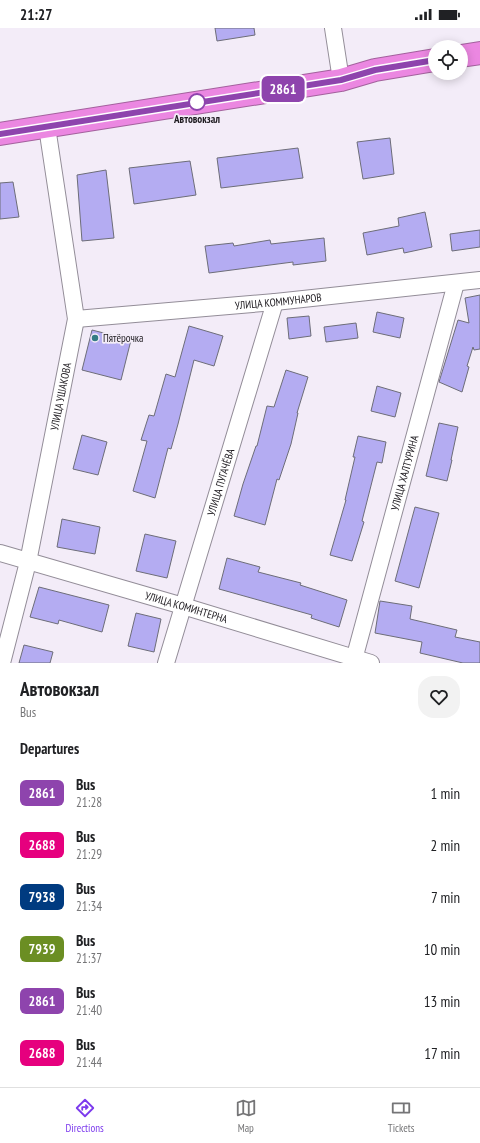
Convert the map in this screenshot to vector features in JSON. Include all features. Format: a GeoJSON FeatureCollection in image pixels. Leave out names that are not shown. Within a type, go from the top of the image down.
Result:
{"type":"FeatureCollection","features":[{"type":"Feature","properties":{"kind":"highway"},"geometry":{"type":"LineString","coordinates":[[468,55],[480,53]]}},
{"type":"Feature","properties":{"kind":"highway"},"geometry":{"type":"LineString","coordinates":[[0,134],[341,80],[375,70],[428,61]]}},
{"type":"Feature","properties":{"kind":"street"},"geometry":{"type":"LineString","coordinates":[[333,28],[341,80]]}},
{"type":"Feature","properties":{"kind":"street","name":"УЛИЦА УШАКОВА"},"geometry":{"type":"LineString","coordinates":[[2,663],[28,562],[76,319],[47,127]]}},
{"type":"Feature","properties":{"kind":"street","name":"УЛИЦА КОММУНАРОВ"},"geometry":{"type":"LineString","coordinates":[[76,319],[275,302],[480,280]]}},
{"type":"Feature","properties":{"kind":"street","name":"УЛИЦА ХАЛТУРИНА"},"geometry":{"type":"LineString","coordinates":[[354,660],[456,283]]}},
{"type":"Feature","properties":{"kind":"street","name":"УЛИЦА ПУГАЧЁВА"},"geometry":{"type":"LineString","coordinates":[[166,663],[275,302]]}},
{"type":"Feature","properties":{"kind":"street","name":"УЛИЦА КОМИНТЕРНА"},"geometry":{"type":"LineString","coordinates":[[0,553],[183,606],[354,660],[371,663]]}},
{"type":"Feature","properties":{"kind":"building"},"geometry":{"type":"Polygon","coordinates":[[[215,28],[254,28],[255,35],[217,41],[215,28]]]}},
{"type":"Feature","properties":{"kind":"building"},"geometry":{"type":"Polygon","coordinates":[[[390,138],[394,174],[363,179],[357,142],[390,138]]]}},
{"type":"Feature","properties":{"kind":"building"},"geometry":{"type":"Polygon","coordinates":[[[298,148],[303,178],[221,188],[217,158],[298,148]]]}},
{"type":"Feature","properties":{"kind":"building"},"geometry":{"type":"Polygon","coordinates":[[[190,161],[196,195],[134,204],[129,168],[190,161]]]}},
{"type":"Feature","properties":{"kind":"building"},"geometry":{"type":"Polygon","coordinates":[[[106,170],[114,238],[82,241],[77,175],[106,170]]]}},
{"type":"Feature","properties":{"kind":"building"},"geometry":{"type":"Polygon","coordinates":[[[13,182],[19,217],[0,219],[0,183],[13,182]]]}},
{"type":"Feature","properties":{"kind":"building"},"geometry":{"type":"Polygon","coordinates":[[[425,212],[432,247],[404,253],[403,248],[367,255],[363,233],[399,226],[398,218],[425,212]]]}},
{"type":"Feature","properties":{"kind":"building"},"geometry":{"type":"Polygon","coordinates":[[[480,230],[480,247],[452,251],[450,234],[480,230]]]}},
{"type":"Feature","properties":{"kind":"building"},"geometry":{"type":"Polygon","coordinates":[[[324,238],[326,261],[293,265],[293,262],[209,273],[205,246],[233,243],[234,246],[270,240],[271,244],[324,238]]]}},
{"type":"Feature","properties":{"kind":"building"},"geometry":{"type":"Polygon","coordinates":[[[480,295],[480,349],[474,350],[473,347],[467,366],[469,367],[462,392],[439,382],[458,320],[469,323],[465,298],[480,295]]]}},
{"type":"Feature","properties":{"kind":"building"},"geometry":{"type":"Polygon","coordinates":[[[377,312],[404,318],[400,338],[373,332],[377,312]]]}},
{"type":"Feature","properties":{"kind":"building"},"geometry":{"type":"Polygon","coordinates":[[[309,316],[311,336],[289,339],[287,318],[309,316]]]}},
{"type":"Feature","properties":{"kind":"building"},"geometry":{"type":"Polygon","coordinates":[[[356,323],[358,338],[326,342],[324,327],[356,323]]]}},
{"type":"Feature","properties":{"kind":"building"},"geometry":{"type":"Polygon","coordinates":[[[189,326],[223,336],[214,366],[194,360],[171,449],[168,448],[155,498],[133,491],[147,441],[141,440],[149,415],[154,416],[166,374],[175,377],[189,326]]]}},
{"type":"Feature","properties":{"kind":"building"},"geometry":{"type":"Polygon","coordinates":[[[92,330],[131,340],[121,380],[82,370],[92,330]]]}},
{"type":"Feature","properties":{"kind":"building"},"geometry":{"type":"Polygon","coordinates":[[[286,370],[308,377],[297,413],[291,444],[279,480],[277,479],[265,525],[234,516],[243,484],[257,446],[267,406],[274,407],[286,370]]]}},
{"type":"Feature","properties":{"kind":"building"},"geometry":{"type":"Polygon","coordinates":[[[377,386],[401,393],[395,417],[371,411],[377,386]]]}},
{"type":"Feature","properties":{"kind":"building"},"geometry":{"type":"Polygon","coordinates":[[[439,423],[458,427],[447,481],[426,476],[439,423]]]}},
{"type":"Feature","properties":{"kind":"building"},"geometry":{"type":"Polygon","coordinates":[[[82,435],[107,442],[98,475],[73,469],[82,435]]]}},
{"type":"Feature","properties":{"kind":"building"},"geometry":{"type":"Polygon","coordinates":[[[358,436],[386,442],[382,463],[377,462],[362,521],[364,522],[352,561],[330,555],[346,500],[358,436]]]}},
{"type":"Feature","properties":{"kind":"building"},"geometry":{"type":"Polygon","coordinates":[[[415,507],[439,513],[419,588],[395,581],[415,507]]]}},
{"type":"Feature","properties":{"kind":"building"},"geometry":{"type":"Polygon","coordinates":[[[62,519],[100,527],[95,554],[57,547],[62,519]]]}},
{"type":"Feature","properties":{"kind":"building"},"geometry":{"type":"Polygon","coordinates":[[[145,534],[176,541],[167,578],[136,571],[145,534]]]}},
{"type":"Feature","properties":{"kind":"building"},"geometry":{"type":"Polygon","coordinates":[[[227,558],[260,567],[258,572],[301,583],[300,585],[347,600],[339,627],[311,618],[312,615],[219,589],[227,558]]]}},
{"type":"Feature","properties":{"kind":"building"},"geometry":{"type":"Polygon","coordinates":[[[39,587],[109,605],[102,632],[59,620],[58,624],[30,617],[39,587]]]}},
{"type":"Feature","properties":{"kind":"building"},"geometry":{"type":"Polygon","coordinates":[[[380,601],[412,606],[410,619],[457,630],[455,637],[480,642],[480,663],[463,663],[420,653],[422,642],[375,633],[380,601]]]}},
{"type":"Feature","properties":{"kind":"building"},"geometry":{"type":"Polygon","coordinates":[[[136,613],[161,619],[154,652],[128,646],[136,613]]]}},
{"type":"Feature","properties":{"kind":"building"},"geometry":{"type":"Polygon","coordinates":[[[24,645],[53,652],[50,663],[19,663],[24,645]]]}},
{"type":"Feature","properties":{"kind":"bus line","name":"2861"},"geometry":{"type":"LineString","coordinates":[[0,134],[341,80],[375,70],[428,61]]}},
{"type":"Feature","properties":{"kind":"place","name":"Автовокзал"},"geometry":{"type":"Point","coordinates":[197,102]}},
{"type":"Feature","properties":{"kind":"place","name":"Пятёрочка"},"geometry":{"type":"Point","coordinates":[95,338]}}]}
